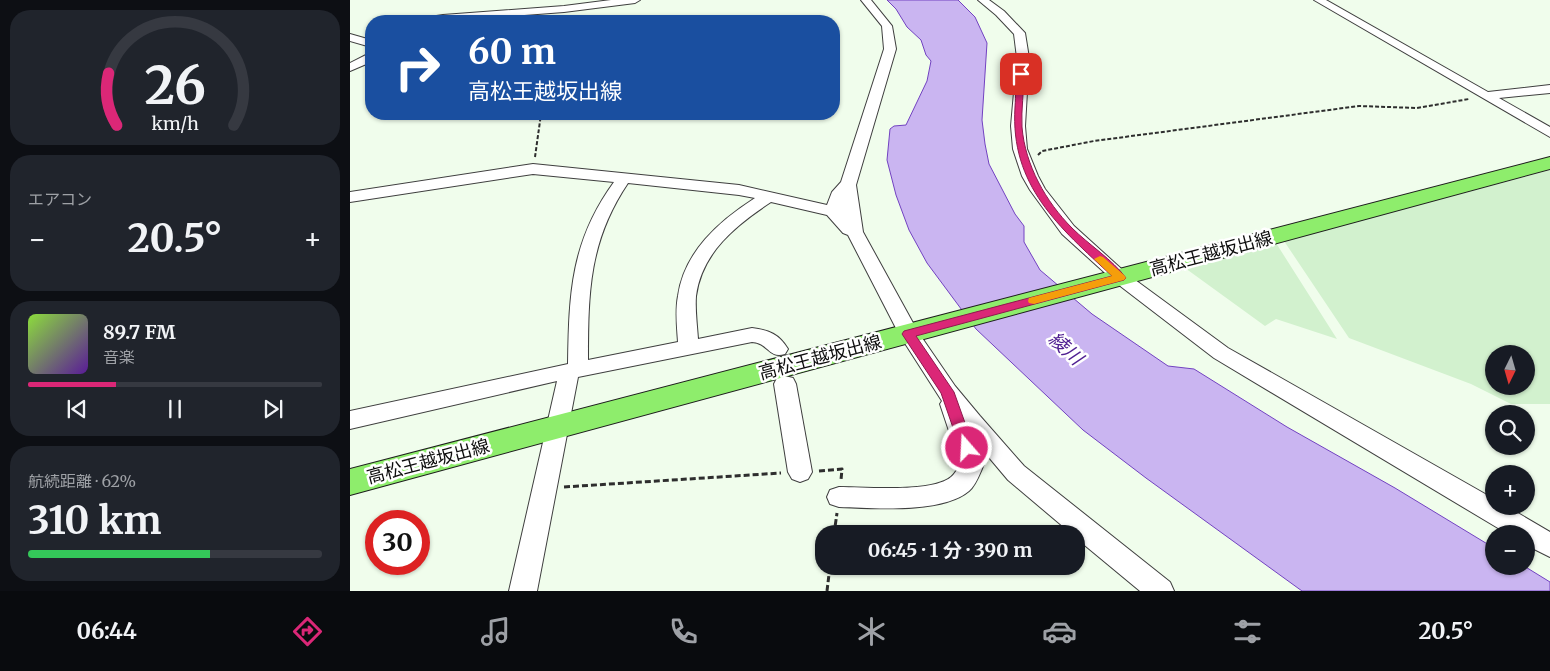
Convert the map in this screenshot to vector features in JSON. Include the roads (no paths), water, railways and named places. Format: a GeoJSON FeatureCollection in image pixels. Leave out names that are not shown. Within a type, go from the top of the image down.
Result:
{"type":"FeatureCollection","features":[{"type":"Feature","properties":{"kind":"main road","name":"高松王越坂出線"},"geometry":{"type":"LineString","coordinates":[[350,482],[1550,163]]}},
{"type":"Feature","properties":{"kind":"street"},"geometry":{"type":"LineString","coordinates":[[470,15],[558,5],[635,0]]}},
{"type":"Feature","properties":{"kind":"street"},"geometry":{"type":"LineString","coordinates":[[839,497],[920,497],[945,493],[960,484],[972,464],[947,392],[915,332],[855,232],[848,185],[890,49],[887,26],[866,0]]}},
{"type":"Feature","properties":{"kind":"street"},"geometry":{"type":"LineString","coordinates":[[983,0],[1012,25],[1019,33],[1022,42],[1023,58],[1018,126],[1020,149],[1030,176],[1051,209],[1112,280],[1221,353],[1550,545]]}},
{"type":"Feature","properties":{"kind":"street"},"geometry":{"type":"LineString","coordinates":[[1319,0],[1550,133]]}},
{"type":"Feature","properties":{"kind":"street"},"geometry":{"type":"LineString","coordinates":[[350,37],[365,34]]}},
{"type":"Feature","properties":{"kind":"street"},"geometry":{"type":"LineString","coordinates":[[350,37],[365,42]]}},
{"type":"Feature","properties":{"kind":"street"},"geometry":{"type":"LineString","coordinates":[[350,67],[365,60]]}},
{"type":"Feature","properties":{"kind":"street"},"geometry":{"type":"LineString","coordinates":[[1486,96],[1550,89]]}},
{"type":"Feature","properties":{"kind":"street"},"geometry":{"type":"LineString","coordinates":[[350,197],[533,170],[739,190],[834,211],[849,230],[855,232]]}},
{"type":"Feature","properties":{"kind":"street"},"geometry":{"type":"LineString","coordinates":[[523,591],[568,378],[572,370],[581,275],[595,225],[608,198],[624,178]]}},
{"type":"Feature","properties":{"kind":"street"},"geometry":{"type":"LineString","coordinates":[[834,211],[840,191],[848,185]]}},
{"type":"Feature","properties":{"kind":"street"},"geometry":{"type":"LineString","coordinates":[[688,348],[687,292],[691,276],[701,257],[715,239],[741,214],[769,196]]}},
{"type":"Feature","properties":{"kind":"street"},"geometry":{"type":"LineString","coordinates":[[350,420],[572,370],[752,335],[766,336],[774,342],[778,349]]}},
{"type":"Feature","properties":{"kind":"street"},"geometry":{"type":"LineString","coordinates":[[785,384],[800,472]]}},
{"type":"Feature","properties":{"kind":"street"},"geometry":{"type":"LineString","coordinates":[[947,392],[1016,473],[1160,591]]}},
{"type":"Feature","properties":{"kind":"water","name":"綾川"},"geometry":{"type":"Polygon","coordinates":[[[887,0],[958,0],[975,17],[987,43],[982,120],[989,164],[1015,214],[1024,226],[1024,242],[1040,270],[1092,314],[1168,366],[1194,369],[1287,427],[1395,488],[1485,543],[1485,575],[1535,575],[1535,573],[1550,582],[1550,591],[1302,591],[1083,430],[976,329],[927,263],[909,230],[896,195],[887,160],[890,129],[894,126],[906,125],[927,81],[931,61],[926,55],[921,40],[907,27],[896,9],[887,0]]]}}]}
